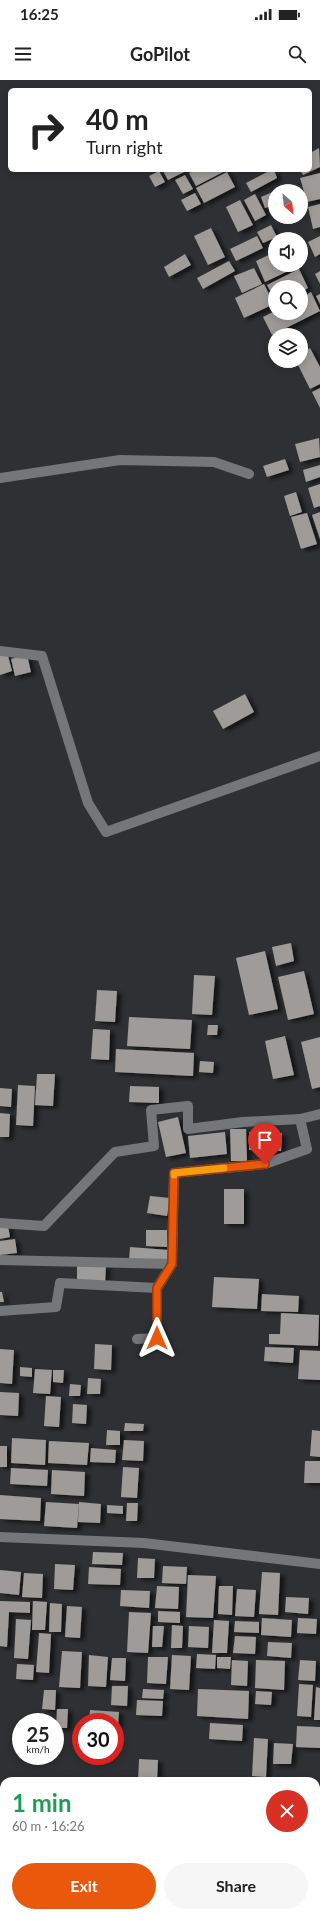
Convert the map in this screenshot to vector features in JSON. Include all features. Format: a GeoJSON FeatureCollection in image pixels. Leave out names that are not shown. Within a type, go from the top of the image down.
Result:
{"type":"FeatureCollection","features":[{"type":"Feature","properties":{"kind":"street"},"geometry":{"type":"LineString","coordinates":[[0,478],[120,460],[214,462],[249,474]]}},
{"type":"Feature","properties":{"kind":"street"},"geometry":{"type":"LineString","coordinates":[[0,650],[42,656],[88,803],[106,832],[320,756]]}},
{"type":"Feature","properties":{"kind":"street"},"geometry":{"type":"LineString","coordinates":[[0,1223],[44,1226],[115,1152],[154,1146],[151,1110],[188,1106],[188,1130],[243,1122],[300,1119],[320,1114]]}},
{"type":"Feature","properties":{"kind":"street"},"geometry":{"type":"LineString","coordinates":[[137,1339],[157,1338],[157,1288],[172,1264],[174,1173],[265,1164],[307,1148],[300,1119]]}},
{"type":"Feature","properties":{"kind":"street"},"geometry":{"type":"LineString","coordinates":[[0,1260],[172,1264]]}},
{"type":"Feature","properties":{"kind":"street"},"geometry":{"type":"LineString","coordinates":[[0,1311],[56,1307],[60,1283],[157,1288]]}},
{"type":"Feature","properties":{"kind":"street"},"geometry":{"type":"LineString","coordinates":[[0,1537],[144,1543],[320,1564]]}},
{"type":"Feature","properties":{"kind":"building"},"geometry":{"type":"Polygon","coordinates":[[[319,148],[320,167],[312,171],[312,152],[319,148]]]}},
{"type":"Feature","properties":{"kind":"building"},"geometry":{"type":"Polygon","coordinates":[[[160,172],[165,182],[155,187],[149,176],[160,172]]]}},
{"type":"Feature","properties":{"kind":"building"},"geometry":{"type":"Polygon","coordinates":[[[164,172],[184,172],[168,180],[164,172]]]}},
{"type":"Feature","properties":{"kind":"building"},"geometry":{"type":"Polygon","coordinates":[[[191,172],[223,172],[196,186],[189,173],[191,172]]]}},
{"type":"Feature","properties":{"kind":"building"},"geometry":{"type":"Polygon","coordinates":[[[227,172],[235,187],[204,203],[196,188],[227,172]]]}},
{"type":"Feature","properties":{"kind":"building"},"geometry":{"type":"Polygon","coordinates":[[[267,172],[275,172],[277,178],[251,192],[246,183],[267,172]]]}},
{"type":"Feature","properties":{"kind":"building"},"geometry":{"type":"Polygon","coordinates":[[[301,172],[309,172],[303,175],[301,172]]]}},
{"type":"Feature","properties":{"kind":"building"},"geometry":{"type":"Polygon","coordinates":[[[320,173],[320,199],[308,202],[308,184],[302,184],[300,178],[320,173]]]}},
{"type":"Feature","properties":{"kind":"building"},"geometry":{"type":"Polygon","coordinates":[[[185,175],[193,189],[183,194],[175,180],[185,175]]]}},
{"type":"Feature","properties":{"kind":"building"},"geometry":{"type":"Polygon","coordinates":[[[195,193],[201,204],[187,211],[181,200],[195,193]]]}},
{"type":"Feature","properties":{"kind":"building"},"geometry":{"type":"Polygon","coordinates":[[[255,194],[266,215],[255,221],[244,200],[255,194]]]}},
{"type":"Feature","properties":{"kind":"building"},"geometry":{"type":"Polygon","coordinates":[[[268,194],[268,207],[265,208],[261,197],[268,194]]]}},
{"type":"Feature","properties":{"kind":"building"},"geometry":{"type":"Polygon","coordinates":[[[240,200],[253,225],[238,232],[226,207],[240,200]]]}},
{"type":"Feature","properties":{"kind":"building"},"geometry":{"type":"Polygon","coordinates":[[[320,204],[320,227],[313,229],[308,207],[320,204]]]}},
{"type":"Feature","properties":{"kind":"building"},"geometry":{"type":"Polygon","coordinates":[[[271,225],[274,232],[268,232],[268,241],[263,243],[257,232],[271,225]]]}},
{"type":"Feature","properties":{"kind":"building"},"geometry":{"type":"Polygon","coordinates":[[[211,228],[225,257],[208,265],[194,236],[211,228]]]}},
{"type":"Feature","properties":{"kind":"building"},"geometry":{"type":"Polygon","coordinates":[[[257,236],[263,248],[236,261],[230,249],[257,236]]]}},
{"type":"Feature","properties":{"kind":"building"},"geometry":{"type":"Polygon","coordinates":[[[320,236],[320,254],[315,257],[308,242],[320,236]]]}},
{"type":"Feature","properties":{"kind":"building"},"geometry":{"type":"Polygon","coordinates":[[[185,254],[191,265],[169,277],[164,267],[185,254]]]}},
{"type":"Feature","properties":{"kind":"building"},"geometry":{"type":"Polygon","coordinates":[[[268,255],[268,272],[286,272],[265,282],[256,261],[268,255]]]}},
{"type":"Feature","properties":{"kind":"building"},"geometry":{"type":"Polygon","coordinates":[[[229,261],[235,271],[203,289],[197,278],[229,261]]]}},
{"type":"Feature","properties":{"kind":"building"},"geometry":{"type":"Polygon","coordinates":[[[254,268],[262,284],[242,293],[234,276],[254,268]]]}},
{"type":"Feature","properties":{"kind":"building"},"geometry":{"type":"Polygon","coordinates":[[[320,271],[320,284],[315,274],[320,271]]]}},
{"type":"Feature","properties":{"kind":"building"},"geometry":{"type":"Polygon","coordinates":[[[293,272],[300,272],[304,280],[277,280],[293,272]]]}},
{"type":"Feature","properties":{"kind":"building"},"geometry":{"type":"Polygon","coordinates":[[[264,284],[268,292],[268,307],[244,318],[235,298],[264,284]]]}},
{"type":"Feature","properties":{"kind":"building"},"geometry":{"type":"Polygon","coordinates":[[[311,292],[320,311],[308,317],[308,294],[311,292]]]}},
{"type":"Feature","properties":{"kind":"building"},"geometry":{"type":"Polygon","coordinates":[[[320,294],[320,304],[316,296],[320,294]]]}},
{"type":"Feature","properties":{"kind":"building"},"geometry":{"type":"Polygon","coordinates":[[[268,314],[268,320],[302,320],[286,328],[268,328],[263,317],[268,314]]]}},
{"type":"Feature","properties":{"kind":"building"},"geometry":{"type":"Polygon","coordinates":[[[310,348],[320,367],[320,384],[310,389],[300,368],[308,368],[308,349],[310,348]]]}},
{"type":"Feature","properties":{"kind":"building"},"geometry":{"type":"Polygon","coordinates":[[[320,388],[320,408],[312,392],[320,388]]]}},
{"type":"Feature","properties":{"kind":"building"},"geometry":{"type":"Polygon","coordinates":[[[319,438],[320,457],[300,462],[295,444],[319,438]]]}},
{"type":"Feature","properties":{"kind":"building"},"geometry":{"type":"Polygon","coordinates":[[[285,459],[289,470],[267,477],[263,466],[285,459]]]}},
{"type":"Feature","properties":{"kind":"building"},"geometry":{"type":"Polygon","coordinates":[[[320,465],[320,477],[306,482],[303,470],[320,465]]]}},
{"type":"Feature","properties":{"kind":"building"},"geometry":{"type":"Polygon","coordinates":[[[320,484],[320,506],[314,508],[308,488],[320,484]]]}},
{"type":"Feature","properties":{"kind":"building"},"geometry":{"type":"Polygon","coordinates":[[[296,492],[302,512],[290,516],[284,496],[296,492]]]}},
{"type":"Feature","properties":{"kind":"building"},"geometry":{"type":"Polygon","coordinates":[[[320,512],[320,539],[312,515],[320,512]]]}},
{"type":"Feature","properties":{"kind":"building"},"geometry":{"type":"Polygon","coordinates":[[[307,513],[317,544],[301,549],[291,517],[307,513]]]}},
{"type":"Feature","properties":{"kind":"building"},"geometry":{"type":"Polygon","coordinates":[[[7,652],[12,671],[0,675],[0,654],[7,652]]]}},
{"type":"Feature","properties":{"kind":"building"},"geometry":{"type":"Polygon","coordinates":[[[27,655],[31,672],[15,676],[11,659],[27,655]]]}},
{"type":"Feature","properties":{"kind":"building"},"geometry":{"type":"Polygon","coordinates":[[[245,694],[254,712],[223,729],[213,711],[245,694]]]}},
{"type":"Feature","properties":{"kind":"building"},"geometry":{"type":"Polygon","coordinates":[[[291,943],[294,961],[276,966],[272,947],[291,943]]]}},
{"type":"Feature","properties":{"kind":"building"},"geometry":{"type":"Polygon","coordinates":[[[265,951],[278,1009],[249,1015],[236,958],[265,951]]]}},
{"type":"Feature","properties":{"kind":"building"},"geometry":{"type":"Polygon","coordinates":[[[304,971],[314,1014],[288,1020],[278,977],[304,971]]]}},
{"type":"Feature","properties":{"kind":"building"},"geometry":{"type":"Polygon","coordinates":[[[194,975],[215,976],[212,1015],[192,1014],[194,975]]]}},
{"type":"Feature","properties":{"kind":"building"},"geometry":{"type":"Polygon","coordinates":[[[97,990],[117,991],[115,1022],[95,1021],[97,990]]]}},
{"type":"Feature","properties":{"kind":"building"},"geometry":{"type":"Polygon","coordinates":[[[129,1017],[192,1020],[190,1049],[127,1046],[129,1017]]]}},
{"type":"Feature","properties":{"kind":"building"},"geometry":{"type":"Polygon","coordinates":[[[208,1025],[218,1025],[217,1035],[207,1035],[208,1025]]]}},
{"type":"Feature","properties":{"kind":"building"},"geometry":{"type":"Polygon","coordinates":[[[93,1029],[110,1030],[109,1060],[91,1059],[93,1029]]]}},
{"type":"Feature","properties":{"kind":"building"},"geometry":{"type":"Polygon","coordinates":[[[285,1036],[294,1075],[273,1079],[265,1041],[285,1036]]]}},
{"type":"Feature","properties":{"kind":"building"},"geometry":{"type":"Polygon","coordinates":[[[320,1037],[320,1087],[312,1089],[301,1042],[320,1037]]]}},
{"type":"Feature","properties":{"kind":"building"},"geometry":{"type":"Polygon","coordinates":[[[116,1049],[194,1053],[193,1076],[115,1072],[116,1049]]]}},
{"type":"Feature","properties":{"kind":"building"},"geometry":{"type":"Polygon","coordinates":[[[200,1061],[214,1062],[213,1073],[199,1072],[200,1061]]]}},
{"type":"Feature","properties":{"kind":"building"},"geometry":{"type":"Polygon","coordinates":[[[37,1074],[55,1074],[53,1106],[35,1105],[37,1074]]]}},
{"type":"Feature","properties":{"kind":"building"},"geometry":{"type":"Polygon","coordinates":[[[18,1085],[35,1086],[33,1126],[16,1125],[18,1085]]]}},
{"type":"Feature","properties":{"kind":"building"},"geometry":{"type":"Polygon","coordinates":[[[130,1086],[159,1087],[159,1103],[129,1102],[130,1086]]]}},
{"type":"Feature","properties":{"kind":"building"},"geometry":{"type":"Polygon","coordinates":[[[0,1088],[12,1089],[11,1107],[0,1106],[0,1088]]]}},
{"type":"Feature","properties":{"kind":"building"},"geometry":{"type":"Polygon","coordinates":[[[0,1113],[10,1114],[9,1137],[0,1137],[0,1113]]]}},
{"type":"Feature","properties":{"kind":"building"},"geometry":{"type":"Polygon","coordinates":[[[178,1117],[186,1153],[166,1157],[158,1122],[178,1117]]]}},
{"type":"Feature","properties":{"kind":"building"},"geometry":{"type":"Polygon","coordinates":[[[230,1129],[246,1129],[247,1161],[231,1161],[230,1129]]]}},
{"type":"Feature","properties":{"kind":"building"},"geometry":{"type":"Polygon","coordinates":[[[225,1132],[227,1154],[190,1158],[188,1136],[225,1132]]]}},
{"type":"Feature","properties":{"kind":"building"},"geometry":{"type":"Polygon","coordinates":[[[249,1132],[282,1133],[281,1151],[249,1150],[249,1132]]]}},
{"type":"Feature","properties":{"kind":"building"},"geometry":{"type":"Polygon","coordinates":[[[224,1189],[244,1189],[244,1224],[224,1224],[224,1189]]]}},
{"type":"Feature","properties":{"kind":"building"},"geometry":{"type":"Polygon","coordinates":[[[150,1196],[170,1198],[167,1216],[147,1213],[150,1196]]]}},
{"type":"Feature","properties":{"kind":"building"},"geometry":{"type":"Polygon","coordinates":[[[8,1226],[10,1237],[0,1239],[0,1227],[8,1226]]]}},
{"type":"Feature","properties":{"kind":"building"},"geometry":{"type":"Polygon","coordinates":[[[146,1230],[167,1230],[167,1247],[146,1246],[146,1230]]]}},
{"type":"Feature","properties":{"kind":"building"},"geometry":{"type":"Polygon","coordinates":[[[15,1239],[17,1253],[0,1255],[0,1241],[15,1239]]]}},
{"type":"Feature","properties":{"kind":"building"},"geometry":{"type":"Polygon","coordinates":[[[130,1247],[168,1250],[167,1262],[129,1260],[130,1247]]]}},
{"type":"Feature","properties":{"kind":"building"},"geometry":{"type":"Polygon","coordinates":[[[77,1266],[106,1266],[105,1283],[77,1282],[77,1266]]]}},
{"type":"Feature","properties":{"kind":"building"},"geometry":{"type":"Polygon","coordinates":[[[214,1277],[259,1279],[257,1309],[212,1307],[214,1277]]]}},
{"type":"Feature","properties":{"kind":"building"},"geometry":{"type":"Polygon","coordinates":[[[0,1292],[2,1292],[4,1302],[0,1302],[0,1292]]]}},
{"type":"Feature","properties":{"kind":"building"},"geometry":{"type":"Polygon","coordinates":[[[262,1294],[299,1296],[298,1312],[261,1311],[262,1294]]]}},
{"type":"Feature","properties":{"kind":"building"},"geometry":{"type":"Polygon","coordinates":[[[281,1313],[319,1315],[318,1346],[269,1344],[269,1334],[280,1334],[281,1313]]]}},
{"type":"Feature","properties":{"kind":"building"},"geometry":{"type":"Polygon","coordinates":[[[95,1344],[112,1345],[111,1370],[94,1369],[95,1344]]]}},
{"type":"Feature","properties":{"kind":"building"},"geometry":{"type":"Polygon","coordinates":[[[265,1347],[294,1348],[293,1363],[264,1361],[265,1347]]]}},
{"type":"Feature","properties":{"kind":"building"},"geometry":{"type":"Polygon","coordinates":[[[0,1349],[14,1350],[12,1384],[0,1383],[0,1349]]]}},
{"type":"Feature","properties":{"kind":"building"},"geometry":{"type":"Polygon","coordinates":[[[300,1350],[320,1351],[320,1380],[298,1379],[300,1350]]]}},
{"type":"Feature","properties":{"kind":"building"},"geometry":{"type":"Polygon","coordinates":[[[20,1367],[32,1368],[32,1377],[20,1376],[20,1367]]]}},
{"type":"Feature","properties":{"kind":"building"},"geometry":{"type":"Polygon","coordinates":[[[35,1369],[52,1370],[50,1394],[33,1393],[35,1369]]]}},
{"type":"Feature","properties":{"kind":"building"},"geometry":{"type":"Polygon","coordinates":[[[53,1370],[64,1370],[63,1383],[53,1382],[53,1370]]]}},
{"type":"Feature","properties":{"kind":"building"},"geometry":{"type":"Polygon","coordinates":[[[88,1378],[101,1379],[100,1394],[87,1394],[88,1378]]]}},
{"type":"Feature","properties":{"kind":"building"},"geometry":{"type":"Polygon","coordinates":[[[70,1384],[81,1385],[80,1396],[69,1396],[70,1384]]]}},
{"type":"Feature","properties":{"kind":"building"},"geometry":{"type":"Polygon","coordinates":[[[0,1392],[19,1393],[18,1416],[0,1415],[0,1392]]]}},
{"type":"Feature","properties":{"kind":"building"},"geometry":{"type":"Polygon","coordinates":[[[46,1396],[61,1397],[59,1427],[44,1426],[46,1396]]]}},
{"type":"Feature","properties":{"kind":"building"},"geometry":{"type":"Polygon","coordinates":[[[73,1404],[87,1405],[86,1424],[72,1423],[73,1404]]]}},
{"type":"Feature","properties":{"kind":"building"},"geometry":{"type":"Polygon","coordinates":[[[125,1423],[144,1424],[143,1431],[124,1431],[125,1423]]]}},
{"type":"Feature","properties":{"kind":"building"},"geometry":{"type":"Polygon","coordinates":[[[107,1430],[120,1431],[120,1445],[106,1445],[107,1430]]]}},
{"type":"Feature","properties":{"kind":"building"},"geometry":{"type":"Polygon","coordinates":[[[312,1430],[320,1431],[320,1457],[310,1456],[312,1430]]]}},
{"type":"Feature","properties":{"kind":"building"},"geometry":{"type":"Polygon","coordinates":[[[12,1438],[46,1440],[45,1465],[11,1463],[12,1438]]]}},
{"type":"Feature","properties":{"kind":"building"},"geometry":{"type":"Polygon","coordinates":[[[124,1440],[144,1441],[143,1461],[122,1460],[124,1440]]]}},
{"type":"Feature","properties":{"kind":"building"},"geometry":{"type":"Polygon","coordinates":[[[49,1441],[89,1443],[87,1465],[48,1463],[49,1441]]]}},
{"type":"Feature","properties":{"kind":"building"},"geometry":{"type":"Polygon","coordinates":[[[0,1446],[7,1446],[7,1467],[0,1467],[0,1446]]]}},
{"type":"Feature","properties":{"kind":"building"},"geometry":{"type":"Polygon","coordinates":[[[91,1448],[116,1450],[115,1463],[90,1462],[91,1448]]]}},
{"type":"Feature","properties":{"kind":"building"},"geometry":{"type":"Polygon","coordinates":[[[305,1461],[320,1461],[320,1483],[304,1483],[305,1461]]]}},
{"type":"Feature","properties":{"kind":"building"},"geometry":{"type":"Polygon","coordinates":[[[123,1467],[139,1468],[137,1498],[121,1497],[123,1467]]]}},
{"type":"Feature","properties":{"kind":"building"},"geometry":{"type":"Polygon","coordinates":[[[11,1468],[48,1470],[47,1486],[10,1484],[11,1468]]]}},
{"type":"Feature","properties":{"kind":"building"},"geometry":{"type":"Polygon","coordinates":[[[52,1470],[85,1472],[84,1496],[51,1494],[52,1470]]]}},
{"type":"Feature","properties":{"kind":"building"},"geometry":{"type":"Polygon","coordinates":[[[0,1495],[41,1498],[40,1521],[0,1519],[0,1495]]]}},
{"type":"Feature","properties":{"kind":"building"},"geometry":{"type":"Polygon","coordinates":[[[46,1502],[79,1504],[77,1528],[44,1526],[46,1502]]]}},
{"type":"Feature","properties":{"kind":"building"},"geometry":{"type":"Polygon","coordinates":[[[79,1502],[101,1504],[100,1523],[78,1522],[79,1502]]]}},
{"type":"Feature","properties":{"kind":"building"},"geometry":{"type":"Polygon","coordinates":[[[127,1503],[138,1503],[137,1521],[126,1521],[127,1503]]]}},
{"type":"Feature","properties":{"kind":"building"},"geometry":{"type":"Polygon","coordinates":[[[107,1505],[123,1506],[123,1514],[107,1513],[107,1505]]]}},
{"type":"Feature","properties":{"kind":"building"},"geometry":{"type":"Polygon","coordinates":[[[93,1552],[123,1553],[122,1565],[92,1564],[93,1552]]]}},
{"type":"Feature","properties":{"kind":"building"},"geometry":{"type":"Polygon","coordinates":[[[138,1558],[155,1559],[154,1578],[137,1578],[138,1558]]]}},
{"type":"Feature","properties":{"kind":"building"},"geometry":{"type":"Polygon","coordinates":[[[55,1564],[75,1565],[73,1590],[54,1589],[55,1564]]]}},
{"type":"Feature","properties":{"kind":"building"},"geometry":{"type":"Polygon","coordinates":[[[163,1566],[187,1567],[186,1584],[162,1583],[163,1566]]]}},
{"type":"Feature","properties":{"kind":"building"},"geometry":{"type":"Polygon","coordinates":[[[89,1567],[121,1569],[120,1585],[88,1584],[89,1567]]]}},
{"type":"Feature","properties":{"kind":"building"},"geometry":{"type":"Polygon","coordinates":[[[0,1570],[21,1572],[19,1595],[0,1593],[0,1570]]]}},
{"type":"Feature","properties":{"kind":"building"},"geometry":{"type":"Polygon","coordinates":[[[262,1572],[280,1573],[278,1615],[259,1614],[262,1572]]]}},
{"type":"Feature","properties":{"kind":"building"},"geometry":{"type":"Polygon","coordinates":[[[24,1573],[43,1574],[42,1598],[22,1597],[24,1573]]]}},
{"type":"Feature","properties":{"kind":"building"},"geometry":{"type":"Polygon","coordinates":[[[188,1575],[216,1576],[213,1618],[186,1617],[188,1575]]]}},
{"type":"Feature","properties":{"kind":"building"},"geometry":{"type":"Polygon","coordinates":[[[157,1586],[179,1587],[178,1609],[155,1608],[157,1586]]]}},
{"type":"Feature","properties":{"kind":"building"},"geometry":{"type":"Polygon","coordinates":[[[219,1586],[233,1586],[232,1615],[218,1614],[219,1586]]]}},
{"type":"Feature","properties":{"kind":"building"},"geometry":{"type":"Polygon","coordinates":[[[237,1589],[256,1590],[254,1617],[235,1616],[237,1589]]]}},
{"type":"Feature","properties":{"kind":"building"},"geometry":{"type":"Polygon","coordinates":[[[121,1590],[150,1591],[149,1608],[120,1606],[121,1590]]]}},
{"type":"Feature","properties":{"kind":"building"},"geometry":{"type":"Polygon","coordinates":[[[286,1597],[309,1598],[308,1614],[285,1612],[286,1597]]]}},
{"type":"Feature","properties":{"kind":"building"},"geometry":{"type":"Polygon","coordinates":[[[0,1601],[30,1602],[30,1613],[9,1612],[7,1647],[0,1646],[0,1601]]]}},
{"type":"Feature","properties":{"kind":"building"},"geometry":{"type":"Polygon","coordinates":[[[33,1601],[47,1602],[45,1630],[32,1630],[33,1601]]]}},
{"type":"Feature","properties":{"kind":"building"},"geometry":{"type":"Polygon","coordinates":[[[50,1603],[62,1604],[61,1632],[49,1632],[50,1603]]]}},
{"type":"Feature","properties":{"kind":"building"},"geometry":{"type":"Polygon","coordinates":[[[67,1606],[82,1607],[80,1638],[65,1637],[67,1606]]]}},
{"type":"Feature","properties":{"kind":"building"},"geometry":{"type":"Polygon","coordinates":[[[158,1611],[180,1612],[180,1623],[158,1622],[158,1611]]]}},
{"type":"Feature","properties":{"kind":"building"},"geometry":{"type":"Polygon","coordinates":[[[129,1612],[151,1613],[148,1653],[127,1652],[129,1612]]]}},
{"type":"Feature","properties":{"kind":"building"},"geometry":{"type":"Polygon","coordinates":[[[262,1618],[292,1620],[291,1637],[261,1635],[262,1618]]]}},
{"type":"Feature","properties":{"kind":"building"},"geometry":{"type":"Polygon","coordinates":[[[298,1618],[317,1619],[316,1634],[297,1633],[298,1618]]]}},
{"type":"Feature","properties":{"kind":"building"},"geometry":{"type":"Polygon","coordinates":[[[16,1619],[31,1620],[28,1659],[14,1658],[16,1619]]]}},
{"type":"Feature","properties":{"kind":"building"},"geometry":{"type":"Polygon","coordinates":[[[214,1620],[229,1621],[227,1653],[212,1653],[214,1620]]]}},
{"type":"Feature","properties":{"kind":"building"},"geometry":{"type":"Polygon","coordinates":[[[235,1621],[259,1622],[259,1633],[234,1632],[235,1621]]]}},
{"type":"Feature","properties":{"kind":"building"},"geometry":{"type":"Polygon","coordinates":[[[172,1625],[183,1626],[182,1648],[171,1648],[172,1625]]]}},
{"type":"Feature","properties":{"kind":"building"},"geometry":{"type":"Polygon","coordinates":[[[153,1626],[164,1626],[162,1647],[152,1647],[153,1626]]]}},
{"type":"Feature","properties":{"kind":"building"},"geometry":{"type":"Polygon","coordinates":[[[189,1626],[209,1627],[208,1648],[188,1647],[189,1626]]]}},
{"type":"Feature","properties":{"kind":"building"},"geometry":{"type":"Polygon","coordinates":[[[39,1633],[51,1634],[49,1673],[36,1672],[39,1633]]]}},
{"type":"Feature","properties":{"kind":"building"},"geometry":{"type":"Polygon","coordinates":[[[235,1636],[256,1637],[255,1654],[233,1653],[235,1636]]]}},
{"type":"Feature","properties":{"kind":"building"},"geometry":{"type":"Polygon","coordinates":[[[268,1642],[292,1643],[291,1658],[267,1656],[268,1642]]]}},
{"type":"Feature","properties":{"kind":"building"},"geometry":{"type":"Polygon","coordinates":[[[62,1651],[82,1652],[80,1688],[59,1687],[62,1651]]]}},
{"type":"Feature","properties":{"kind":"building"},"geometry":{"type":"Polygon","coordinates":[[[197,1654],[216,1655],[215,1669],[196,1668],[197,1654]]]}},
{"type":"Feature","properties":{"kind":"building"},"geometry":{"type":"Polygon","coordinates":[[[89,1655],[108,1657],[106,1687],[88,1686],[89,1655]]]}},
{"type":"Feature","properties":{"kind":"building"},"geometry":{"type":"Polygon","coordinates":[[[172,1655],[191,1656],[189,1690],[170,1689],[172,1655]]]}},
{"type":"Feature","properties":{"kind":"building"},"geometry":{"type":"Polygon","coordinates":[[[148,1657],[168,1657],[166,1684],[147,1683],[148,1657]]]}},
{"type":"Feature","properties":{"kind":"building"},"geometry":{"type":"Polygon","coordinates":[[[217,1657],[231,1657],[230,1669],[217,1668],[217,1657]]]}},
{"type":"Feature","properties":{"kind":"building"},"geometry":{"type":"Polygon","coordinates":[[[112,1658],[126,1658],[125,1681],[110,1680],[112,1658]]]}},
{"type":"Feature","properties":{"kind":"building"},"geometry":{"type":"Polygon","coordinates":[[[232,1660],[248,1661],[247,1686],[231,1685],[232,1660]]]}},
{"type":"Feature","properties":{"kind":"building"},"geometry":{"type":"Polygon","coordinates":[[[256,1660],[285,1661],[284,1690],[255,1688],[256,1660]]]}},
{"type":"Feature","properties":{"kind":"building"},"geometry":{"type":"Polygon","coordinates":[[[300,1660],[316,1661],[315,1681],[298,1680],[300,1660]]]}},
{"type":"Feature","properties":{"kind":"building"},"geometry":{"type":"Polygon","coordinates":[[[17,1664],[34,1665],[33,1680],[16,1679],[17,1664]]]}},
{"type":"Feature","properties":{"kind":"building"},"geometry":{"type":"Polygon","coordinates":[[[299,1684],[313,1685],[311,1717],[297,1716],[299,1684]]]}},
{"type":"Feature","properties":{"kind":"building"},"geometry":{"type":"Polygon","coordinates":[[[112,1686],[128,1686],[127,1706],[111,1705],[112,1686]]]}},
{"type":"Feature","properties":{"kind":"building"},"geometry":{"type":"Polygon","coordinates":[[[316,1687],[320,1688],[320,1720],[314,1720],[316,1687]]]}},
{"type":"Feature","properties":{"kind":"building"},"geometry":{"type":"Polygon","coordinates":[[[143,1689],[164,1690],[163,1699],[142,1698],[143,1689]]]}},
{"type":"Feature","properties":{"kind":"building"},"geometry":{"type":"Polygon","coordinates":[[[198,1689],[249,1691],[248,1719],[197,1716],[198,1689]]]}},
{"type":"Feature","properties":{"kind":"building"},"geometry":{"type":"Polygon","coordinates":[[[44,1690],[56,1690],[55,1710],[42,1709],[44,1690]]]}},
{"type":"Feature","properties":{"kind":"building"},"geometry":{"type":"Polygon","coordinates":[[[256,1691],[272,1692],[271,1705],[255,1704],[256,1691]]]}},
{"type":"Feature","properties":{"kind":"building"},"geometry":{"type":"Polygon","coordinates":[[[137,1700],[163,1701],[162,1716],[136,1715],[137,1700]]]}},
{"type":"Feature","properties":{"kind":"building"},"geometry":{"type":"Polygon","coordinates":[[[57,1709],[68,1709],[67,1728],[64,1728],[64,1713],[57,1713],[57,1709]]]}},
{"type":"Feature","properties":{"kind":"building"},"geometry":{"type":"Polygon","coordinates":[[[90,1710],[119,1712],[119,1713],[90,1713],[90,1710]]]}},
{"type":"Feature","properties":{"kind":"building"},"geometry":{"type":"Polygon","coordinates":[[[210,1723],[243,1725],[242,1741],[209,1739],[210,1723]]]}},
{"type":"Feature","properties":{"kind":"building"},"geometry":{"type":"Polygon","coordinates":[[[297,1726],[320,1727],[320,1748],[296,1747],[297,1726]]]}},
{"type":"Feature","properties":{"kind":"building"},"geometry":{"type":"Polygon","coordinates":[[[254,1738],[268,1739],[266,1777],[252,1776],[254,1738]]]}},
{"type":"Feature","properties":{"kind":"building"},"geometry":{"type":"Polygon","coordinates":[[[274,1743],[293,1744],[291,1764],[273,1764],[274,1743]]]}},
{"type":"Feature","properties":{"kind":"building"},"geometry":{"type":"Polygon","coordinates":[[[139,1759],[158,1760],[157,1777],[138,1777],[139,1759]]]}},
{"type":"Feature","properties":{"kind":"slow traffic"},"geometry":{"type":"LineString","coordinates":[[174,1175],[174,1173],[224,1168]]}},
{"type":"Feature","properties":{"kind":"route"},"geometry":{"type":"LineString","coordinates":[[157,1338],[157,1288],[172,1264],[174,1173],[265,1164]]}}]}
